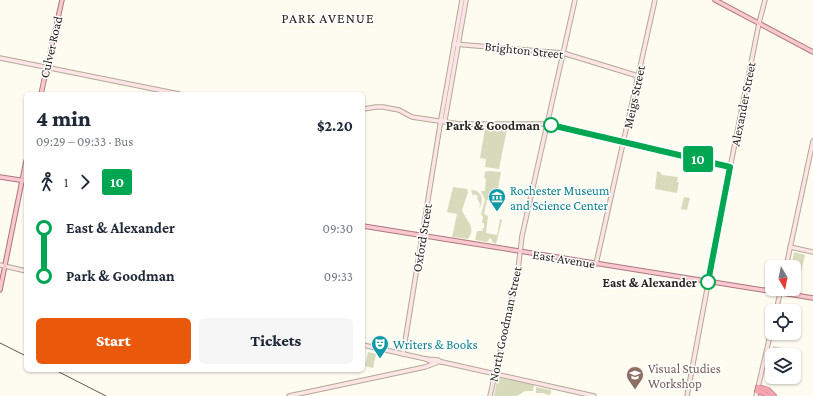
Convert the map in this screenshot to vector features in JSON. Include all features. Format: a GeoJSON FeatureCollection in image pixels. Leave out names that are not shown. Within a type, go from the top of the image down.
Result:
{"type":"FeatureCollection","features":[{"type":"Feature","properties":{"kind":"highway"},"geometry":{"type":"LineString","coordinates":[[757,391],[766,389],[774,396]]}},
{"type":"Feature","properties":{"kind":"highway"},"geometry":{"type":"LineString","coordinates":[[757,391],[768,396]]}},
{"type":"Feature","properties":{"kind":"main road","name":"Culver Road"},"geometry":{"type":"LineString","coordinates":[[41,92],[62,0]]}},
{"type":"Feature","properties":{"kind":"main road"},"geometry":{"type":"LineString","coordinates":[[715,0],[813,52]]}},
{"type":"Feature","properties":{"kind":"main road"},"geometry":{"type":"LineString","coordinates":[[0,177],[24,180],[0,290]]}},
{"type":"Feature","properties":{"kind":"main road","name":"East Avenue"},"geometry":{"type":"LineString","coordinates":[[365,226],[708,282],[765,289]]}},
{"type":"Feature","properties":{"kind":"main road","name":"East Avenue"},"geometry":{"type":"LineString","coordinates":[[801,295],[813,298]]}},
{"type":"Feature","properties":{"kind":"street","name":"Oxford Street"},"geometry":{"type":"LineString","coordinates":[[403,354],[441,122],[444,120],[462,0]]}},
{"type":"Feature","properties":{"kind":"street","name":"Oxford Street"},"geometry":{"type":"LineString","coordinates":[[456,44],[466,0]]}},
{"type":"Feature","properties":{"kind":"street","name":"North Goodman Street"},"geometry":{"type":"LineString","coordinates":[[490,396],[516,281],[520,252],[547,124],[575,0]]}},
{"type":"Feature","properties":{"kind":"street","name":"Meigs Street"},"geometry":{"type":"LineString","coordinates":[[596,264],[655,0]]}},
{"type":"Feature","properties":{"kind":"street","name":"Alexander Street"},"geometry":{"type":"LineString","coordinates":[[687,396],[730,167],[764,0]]}},
{"type":"Feature","properties":{"kind":"street","name":"Brighton Street"},"geometry":{"type":"LineString","coordinates":[[456,44],[563,52],[638,76]]}},
{"type":"Feature","properties":{"kind":"street"},"geometry":{"type":"LineString","coordinates":[[0,58],[169,92]]}},
{"type":"Feature","properties":{"kind":"street"},"geometry":{"type":"LineString","coordinates":[[365,109],[381,107],[397,110],[414,117],[463,124],[547,124],[730,167]]}},
{"type":"Feature","properties":{"kind":"street"},"geometry":{"type":"LineString","coordinates":[[787,260],[813,141]]}},
{"type":"Feature","properties":{"kind":"street"},"geometry":{"type":"LineString","coordinates":[[790,247],[813,252]]}},
{"type":"Feature","properties":{"kind":"street"},"geometry":{"type":"LineString","coordinates":[[0,265],[24,271]]}},
{"type":"Feature","properties":{"kind":"street"},"geometry":{"type":"LineString","coordinates":[[757,391],[769,340]]}},
{"type":"Feature","properties":{"kind":"street"},"geometry":{"type":"LineString","coordinates":[[365,345],[594,396]]}},
{"type":"Feature","properties":{"kind":"street"},"geometry":{"type":"LineString","coordinates":[[290,396],[425,367],[439,362]]}},
{"type":"Feature","properties":{"kind":"green space"},"geometry":{"type":"Polygon","coordinates":[[[485,129],[507,129],[499,169],[485,167],[486,159],[480,158],[485,129]]]}},
{"type":"Feature","properties":{"kind":"green space"},"geometry":{"type":"Polygon","coordinates":[[[657,171],[662,175],[678,177],[677,182],[679,182],[677,193],[655,189],[657,171]]]}},
{"type":"Feature","properties":{"kind":"green space"},"geometry":{"type":"Polygon","coordinates":[[[484,172],[501,172],[498,189],[503,190],[504,192],[501,208],[498,210],[499,205],[495,206],[492,201],[487,200],[484,214],[488,216],[486,233],[497,235],[500,219],[502,220],[496,244],[492,242],[490,238],[487,242],[475,240],[477,231],[483,231],[482,229],[484,228],[484,223],[482,223],[483,217],[481,214],[485,200],[481,191],[485,191],[486,179],[484,178],[484,172]]]}},
{"type":"Feature","properties":{"kind":"green space"},"geometry":{"type":"Polygon","coordinates":[[[453,187],[467,189],[468,192],[462,210],[471,227],[468,239],[452,237],[457,214],[447,212],[453,187]]]}},
{"type":"Feature","properties":{"kind":"green space"},"geometry":{"type":"Polygon","coordinates":[[[473,190],[479,193],[482,197],[482,203],[479,209],[480,204],[477,198],[478,196],[474,194],[473,196],[471,191],[473,190]]]}},
{"type":"Feature","properties":{"kind":"green space"},"geometry":{"type":"Polygon","coordinates":[[[684,197],[690,198],[687,210],[681,209],[684,197]]]}},
{"type":"Feature","properties":{"kind":"green space"},"geometry":{"type":"Polygon","coordinates":[[[794,252],[805,255],[801,272],[801,260],[792,260],[794,252]]]}},
{"type":"Feature","properties":{"kind":"green space"},"geometry":{"type":"Polygon","coordinates":[[[368,352],[376,354],[373,368],[365,366],[368,352]]]}},
{"type":"Feature","properties":{"kind":"green space"},"geometry":{"type":"Polygon","coordinates":[[[500,378],[534,384],[533,391],[525,391],[517,396],[494,396],[497,380],[500,378]]]}},
{"type":"Feature","properties":{"kind":"green space"},"geometry":{"type":"Polygon","coordinates":[[[536,387],[551,390],[551,394],[536,393],[536,387]]]}},
{"type":"Feature","properties":{"kind":"railway"},"geometry":{"type":"LineString","coordinates":[[0,343],[24,355]]}},
{"type":"Feature","properties":{"kind":"railway"},"geometry":{"type":"LineString","coordinates":[[59,372],[106,396]]}},
{"type":"Feature","properties":{"kind":"bus line","name":"10"},"geometry":{"type":"LineString","coordinates":[[551,125],[730,167],[708,282]]}},
{"type":"Feature","properties":{"kind":"place","name":"Park & Goodman"},"geometry":{"type":"Point","coordinates":[551,125]}},
{"type":"Feature","properties":{"kind":"place","name":"Rochester Museum and Science Center"},"geometry":{"type":"Point","coordinates":[497,212]}},
{"type":"Feature","properties":{"kind":"place","name":"East & Alexander"},"geometry":{"type":"Point","coordinates":[708,282]}},
{"type":"Feature","properties":{"kind":"place","name":"Writers & Books"},"geometry":{"type":"Point","coordinates":[380,359]}},
{"type":"Feature","properties":{"kind":"place","name":"Visual Studies Workshop"},"geometry":{"type":"Point","coordinates":[635,390]}},
{"type":"Feature","properties":{"kind":"district","name":"PARK AVENUE"},"geometry":{"type":"Point","coordinates":[328,18]}}]}
